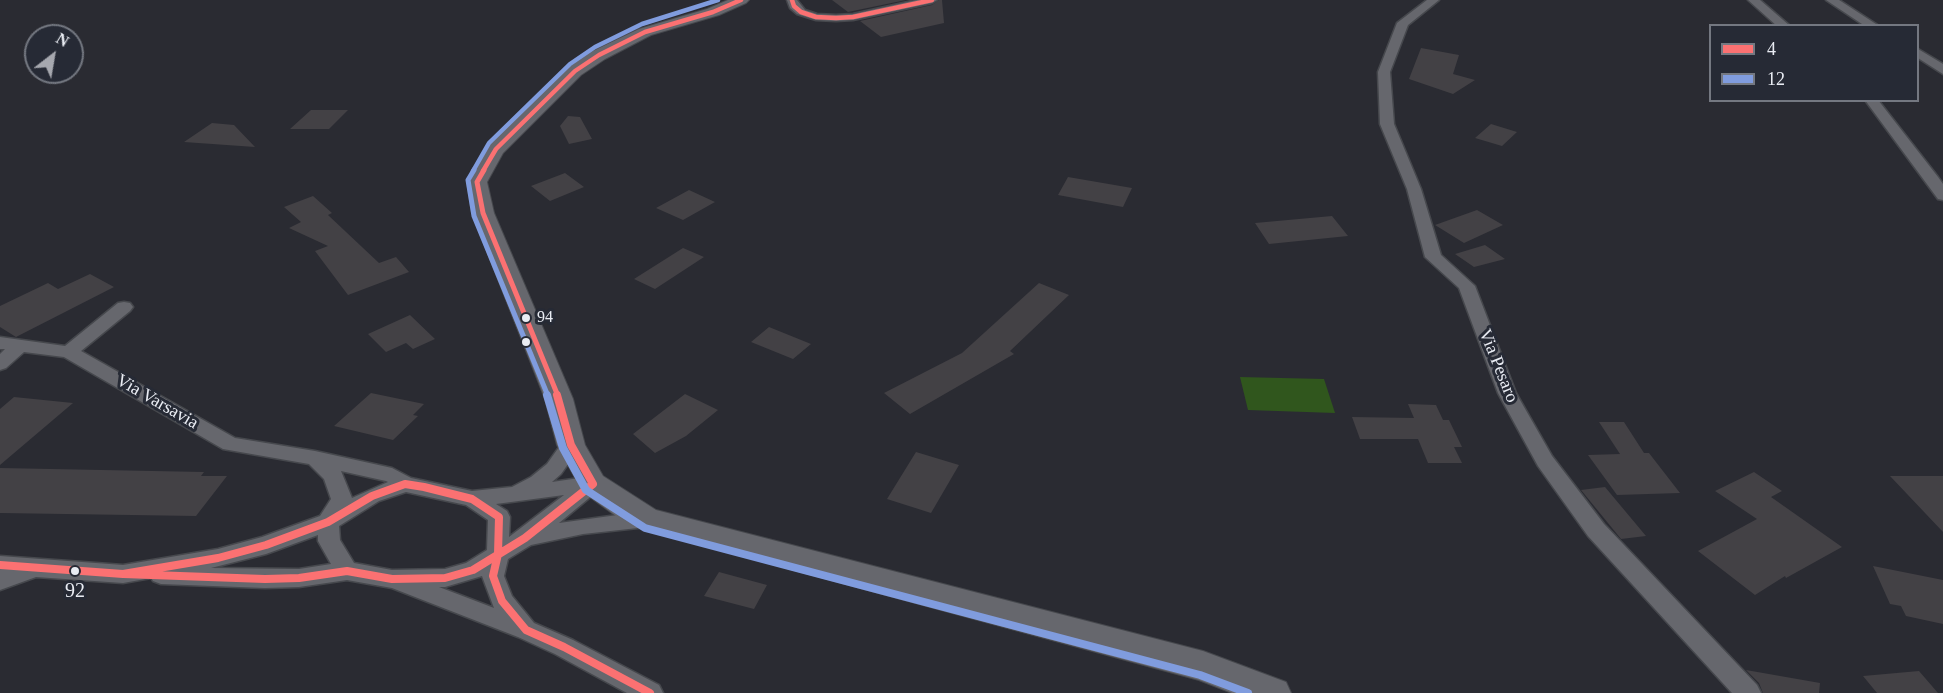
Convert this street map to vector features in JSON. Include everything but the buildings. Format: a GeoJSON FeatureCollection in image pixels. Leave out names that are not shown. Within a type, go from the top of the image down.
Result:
{"type":"FeatureCollection","features":[{"type":"Feature","properties":{"kind":"street"},"geometry":{"type":"LineString","coordinates":[[741,0],[713,12],[645,33],[598,55],[575,70],[496,150],[477,182],[483,213],[559,399],[571,445],[594,484],[627,508],[647,519],[1203,666],[1273,693]]}},
{"type":"Feature","properties":{"kind":"street"},"geometry":{"type":"LineString","coordinates":[[792,0],[794,6],[801,12],[816,17],[836,18],[853,17],[932,0]]}},
{"type":"Feature","properties":{"kind":"street","name":"Via Pesaro"},"geometry":{"type":"LineString","coordinates":[[1434,0],[1403,23],[1384,72],[1387,124],[1414,189],[1433,257],[1467,286],[1507,393],[1545,461],[1596,530],[1748,693]]}},
{"type":"Feature","properties":{"kind":"street"},"geometry":{"type":"LineString","coordinates":[[1754,0],[1783,24]]}},
{"type":"Feature","properties":{"kind":"street"},"geometry":{"type":"LineString","coordinates":[[1831,0],[1871,24]]}},
{"type":"Feature","properties":{"kind":"street"},"geometry":{"type":"LineString","coordinates":[[1919,54],[1943,70]]}},
{"type":"Feature","properties":{"kind":"street"},"geometry":{"type":"LineString","coordinates":[[1873,102],[1943,196]]}},
{"type":"Feature","properties":{"kind":"street"},"geometry":{"type":"LineString","coordinates":[[69,352],[124,307]]}},
{"type":"Feature","properties":{"kind":"street","name":"Via Varsavia"},"geometry":{"type":"LineString","coordinates":[[0,343],[69,352],[230,444],[315,458],[392,476],[405,484],[472,499]]}},
{"type":"Feature","properties":{"kind":"street"},"geometry":{"type":"LineString","coordinates":[[0,364],[20,346]]}},
{"type":"Feature","properties":{"kind":"street"},"geometry":{"type":"LineString","coordinates":[[516,494],[538,482],[554,469],[571,445]]}},
{"type":"Feature","properties":{"kind":"street"},"geometry":{"type":"LineString","coordinates":[[315,458],[333,475],[342,499],[328,522],[329,541],[347,571]]}},
{"type":"Feature","properties":{"kind":"street"},"geometry":{"type":"LineString","coordinates":[[123,574],[218,558],[266,545],[328,522],[372,496],[405,484]]}},
{"type":"Feature","properties":{"kind":"street"},"geometry":{"type":"LineString","coordinates":[[472,499],[594,484]]}},
{"type":"Feature","properties":{"kind":"street"},"geometry":{"type":"LineString","coordinates":[[392,579],[445,578],[473,570],[525,538],[594,484]]}},
{"type":"Feature","properties":{"kind":"street"},"geometry":{"type":"LineString","coordinates":[[472,499],[499,517],[498,554],[493,576],[502,601],[526,630]]}},
{"type":"Feature","properties":{"kind":"street"},"geometry":{"type":"LineString","coordinates":[[525,538],[583,526],[647,519]]}},
{"type":"Feature","properties":{"kind":"street"},"geometry":{"type":"LineString","coordinates":[[0,565],[123,574],[265,579],[299,578],[347,571],[392,579],[526,630],[564,647],[650,693]]}},
{"type":"Feature","properties":{"kind":"street"},"geometry":{"type":"LineString","coordinates":[[0,580],[39,567]]}},
{"type":"Feature","properties":{"kind":"green space"},"geometry":{"type":"Polygon","coordinates":[[[1240,377],[1324,379],[1335,413],[1248,410],[1240,377]]]}},
{"type":"Feature","properties":{"kind":"transit line","name":"12"},"geometry":{"type":"LineString","coordinates":[[718,0],[642,24],[595,47],[570,64],[489,143],[468,180],[474,216],[550,402],[563,448],[586,490],[645,528],[1200,675],[1248,693]]}},
{"type":"Feature","properties":{"kind":"transit line","name":"4"},"geometry":{"type":"LineString","coordinates":[[123,574],[265,579],[299,578],[347,571],[392,579],[445,578],[473,570],[525,538],[593,484],[571,445],[559,399],[483,213],[477,182],[496,149],[575,71],[599,55],[645,32],[713,12],[741,0]]}},
{"type":"Feature","properties":{"kind":"transit line","name":"4"},"geometry":{"type":"LineString","coordinates":[[792,0],[794,6],[801,12],[816,17],[836,18],[853,17],[932,0]]}},
{"type":"Feature","properties":{"kind":"transit line","name":"4"},"geometry":{"type":"LineString","coordinates":[[0,565],[123,574],[218,558],[266,545],[328,522],[372,496],[405,484],[424,487],[472,499],[499,517],[498,554],[493,576],[502,601],[526,630],[564,647],[650,693]]}},
{"type":"Feature","properties":{"kind":"place","name":"94"},"geometry":{"type":"Point","coordinates":[526,318]}},
{"type":"Feature","properties":{"kind":"place","name":"92"},"geometry":{"type":"Point","coordinates":[75,571]}}]}
